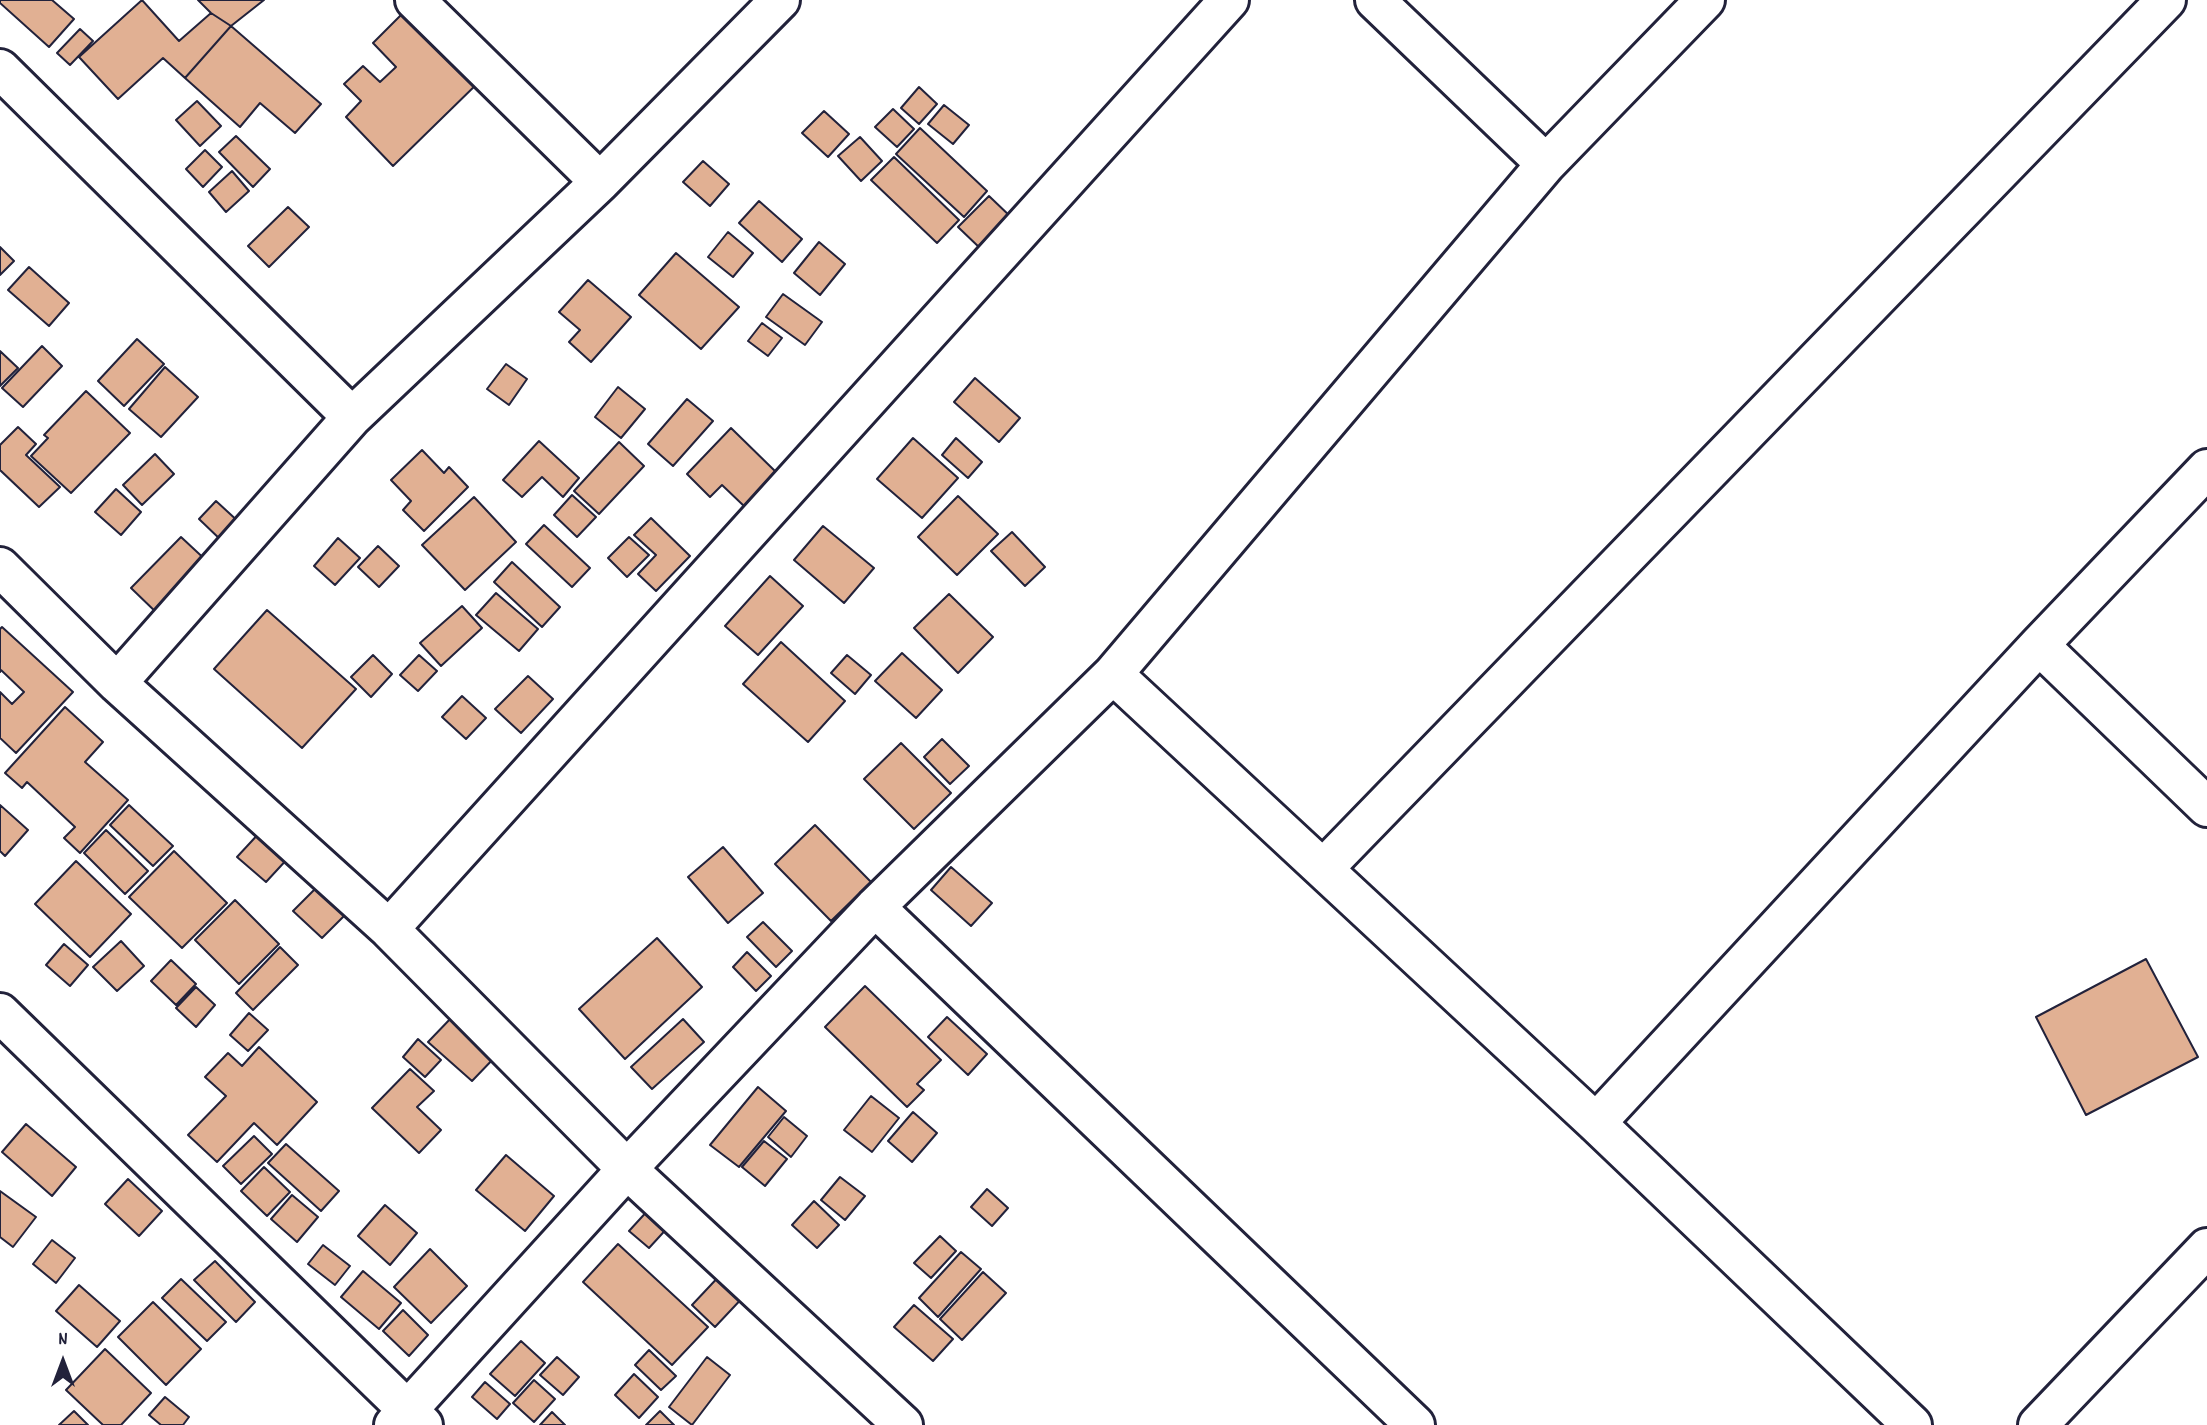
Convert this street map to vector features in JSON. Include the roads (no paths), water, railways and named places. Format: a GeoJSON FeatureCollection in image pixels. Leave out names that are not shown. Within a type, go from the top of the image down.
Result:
{"type":"FeatureCollection","features":[{"type":"Feature","properties":{"kind":"street"},"geometry":{"type":"LineString","coordinates":[[415,0],[600,182]]}},
{"type":"Feature","properties":{"kind":"street"},"geometry":{"type":"LineString","coordinates":[[117,683],[352,416],[600,182],[780,0]]}},
{"type":"Feature","properties":{"kind":"street"},"geometry":{"type":"LineString","coordinates":[[389,929],[1229,0]]}},
{"type":"Feature","properties":{"kind":"street"},"geometry":{"type":"LineString","coordinates":[[1375,0],[1546,164]]}},
{"type":"Feature","properties":{"kind":"street"},"geometry":{"type":"LineString","coordinates":[[0,1013],[408,1420],[626,1169],[875,908],[1113,674],[1546,164],[1704,0]]}},
{"type":"Feature","properties":{"kind":"street"},"geometry":{"type":"LineString","coordinates":[[1323,869],[2166,0]]}},
{"type":"Feature","properties":{"kind":"street"},"geometry":{"type":"LineString","coordinates":[[0,69],[352,416]]}},
{"type":"Feature","properties":{"kind":"street"},"geometry":{"type":"LineString","coordinates":[[1595,1123],[2039,645],[2207,469]]}},
{"type":"Feature","properties":{"kind":"street"},"geometry":{"type":"LineString","coordinates":[[0,566],[117,683],[389,929],[626,1169],[903,1425]]}},
{"type":"Feature","properties":{"kind":"street"},"geometry":{"type":"LineString","coordinates":[[2039,645],[2207,807]]}},
{"type":"Feature","properties":{"kind":"street"},"geometry":{"type":"LineString","coordinates":[[1113,674],[1595,1123],[1912,1425]]}},
{"type":"Feature","properties":{"kind":"street"},"geometry":{"type":"LineString","coordinates":[[875,908],[1415,1425]]}},
{"type":"Feature","properties":{"kind":"street"},"geometry":{"type":"LineString","coordinates":[[2038,1425],[2207,1248]]}}]}
